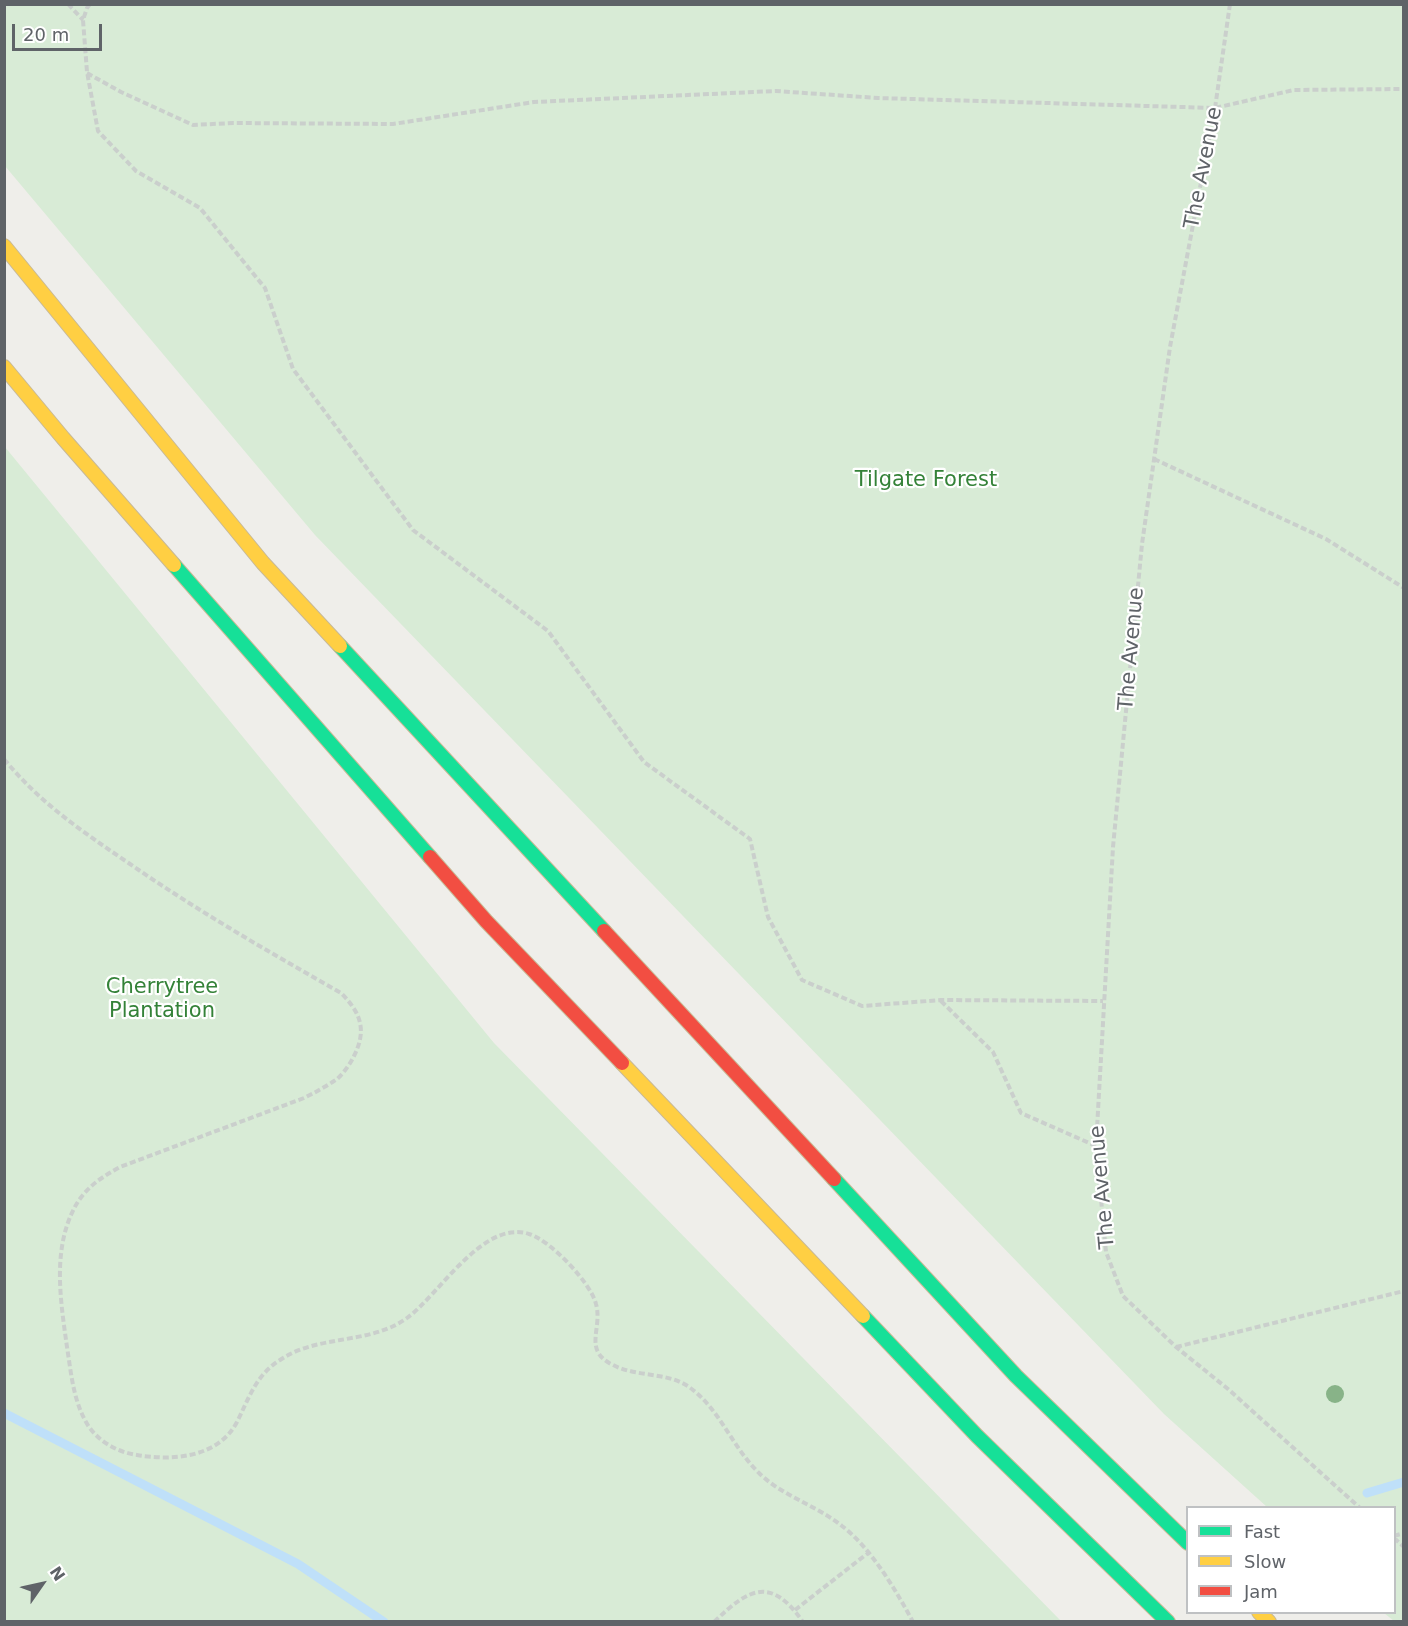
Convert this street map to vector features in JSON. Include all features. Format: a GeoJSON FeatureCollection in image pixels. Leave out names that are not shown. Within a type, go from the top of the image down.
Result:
{"type":"FeatureCollection","features":[{"type":"Feature","properties":{"kind":"highway"},"geometry":{"type":"LineString","coordinates":[[4,246],[263,563],[1016,1376],[1186,1541]]}},
{"type":"Feature","properties":{"kind":"highway"},"geometry":{"type":"LineString","coordinates":[[4,367],[63,438],[486,921],[976,1436],[1168,1622]]}},
{"type":"Feature","properties":{"kind":"path"},"geometry":{"type":"LineString","coordinates":[[68,4],[83,20]]}},
{"type":"Feature","properties":{"kind":"path"},"geometry":{"type":"LineString","coordinates":[[90,4],[83,20],[87,72],[98,131],[135,171],[200,208],[265,288],[293,369],[412,530],[548,631],[644,762],[750,839],[768,917],[802,980],[862,1006],[941,1000],[1103,1001]]}},
{"type":"Feature","properties":{"kind":"path","name":"The Avenue"},"geometry":{"type":"LineString","coordinates":[[1176,1347],[1123,1296],[1106,1252],[1096,1146],[1114,835],[1142,544],[1170,347],[1215,108],[1230,4]]}},
{"type":"Feature","properties":{"kind":"path"},"geometry":{"type":"LineString","coordinates":[[87,72],[122,92],[193,124],[393,124],[534,102],[776,91],[890,98],[1215,108],[1294,90],[1404,89]]}},
{"type":"Feature","properties":{"kind":"path"},"geometry":{"type":"LineString","coordinates":[[1154,459],[1326,539],[1404,588]]}},
{"type":"Feature","properties":{"kind":"path"},"geometry":{"type":"LineString","coordinates":[[4,759],[38,796],[84,832],[182,900],[341,993],[350,1002],[358,1016],[362,1032],[359,1047],[352,1061],[339,1077],[325,1087],[304,1098],[120,1167],[94,1183],[79,1198],[63,1237],[60,1267],[62,1308],[77,1402],[87,1423],[97,1436],[109,1446],[125,1453],[141,1456],[176,1458],[206,1450],[228,1436],[255,1383],[281,1359],[300,1349],[386,1329],[405,1320],[483,1244],[513,1233],[528,1233],[543,1241],[579,1275],[590,1289],[596,1302],[598,1318],[596,1351],[605,1361],[618,1368],[667,1378],[693,1389],[759,1473],[777,1487],[840,1524],[868,1553],[913,1622]]}},
{"type":"Feature","properties":{"kind":"path"},"geometry":{"type":"LineString","coordinates":[[941,1000],[993,1052],[1021,1113],[1096,1146]]}},
{"type":"Feature","properties":{"kind":"path"},"geometry":{"type":"LineString","coordinates":[[1176,1347],[1404,1291]]}},
{"type":"Feature","properties":{"kind":"path"},"geometry":{"type":"LineString","coordinates":[[1176,1347],[1228,1389],[1358,1506]]}},
{"type":"Feature","properties":{"kind":"path"},"geometry":{"type":"LineString","coordinates":[[795,1610],[868,1553]]}},
{"type":"Feature","properties":{"kind":"path"},"geometry":{"type":"LineString","coordinates":[[714,1622],[727,1609],[758,1591],[770,1592],[781,1597],[795,1610],[803,1622]]}},
{"type":"Feature","properties":{"kind":"green space","name":"Tilgate Forest"},"geometry":{"type":"Polygon","coordinates":[[[4,5],[1403,5],[1403,1621],[1394,1621],[1385,1614],[1396,1614],[1396,1506],[1266,1506],[1164,1414],[315,535],[5,166],[4,5]]]}},
{"type":"Feature","properties":{"kind":"green space","name":"Cherrytree Plantation"},"geometry":{"type":"Polygon","coordinates":[[[5,447],[494,1043],[1061,1621],[5,1621],[5,447]]]}},
{"type":"Feature","properties":{"kind":"waterway"},"geometry":{"type":"LineString","coordinates":[[4,1413],[298,1564],[384,1622]]}},
{"type":"Feature","properties":{"kind":"waterway"},"geometry":{"type":"LineString","coordinates":[[1367,1493],[1404,1482]]}},
{"type":"Feature","properties":{"kind":"traffic: fast"},"geometry":{"type":"LineString","coordinates":[[174,565],[430,857]]}},
{"type":"Feature","properties":{"kind":"traffic: fast"},"geometry":{"type":"LineString","coordinates":[[340,646],[604,931]]}},
{"type":"Feature","properties":{"kind":"traffic: fast"},"geometry":{"type":"LineString","coordinates":[[834,1179],[1016,1376],[1186,1541]]}},
{"type":"Feature","properties":{"kind":"traffic: fast"},"geometry":{"type":"LineString","coordinates":[[863,1316],[977,1436],[1168,1622]]}},
{"type":"Feature","properties":{"kind":"traffic: slow"},"geometry":{"type":"LineString","coordinates":[[4,246],[263,563],[340,646]]}},
{"type":"Feature","properties":{"kind":"traffic: slow"},"geometry":{"type":"LineString","coordinates":[[4,367],[174,565]]}},
{"type":"Feature","properties":{"kind":"traffic: slow"},"geometry":{"type":"LineString","coordinates":[[622,1063],[863,1316]]}},
{"type":"Feature","properties":{"kind":"traffic: slow"},"geometry":{"type":"LineString","coordinates":[[1261,1614],[1269,1622]]}},
{"type":"Feature","properties":{"kind":"traffic: jam"},"geometry":{"type":"LineString","coordinates":[[430,857],[486,921],[622,1063]]}},
{"type":"Feature","properties":{"kind":"traffic: jam"},"geometry":{"type":"LineString","coordinates":[[604,931],[834,1179]]}}]}
